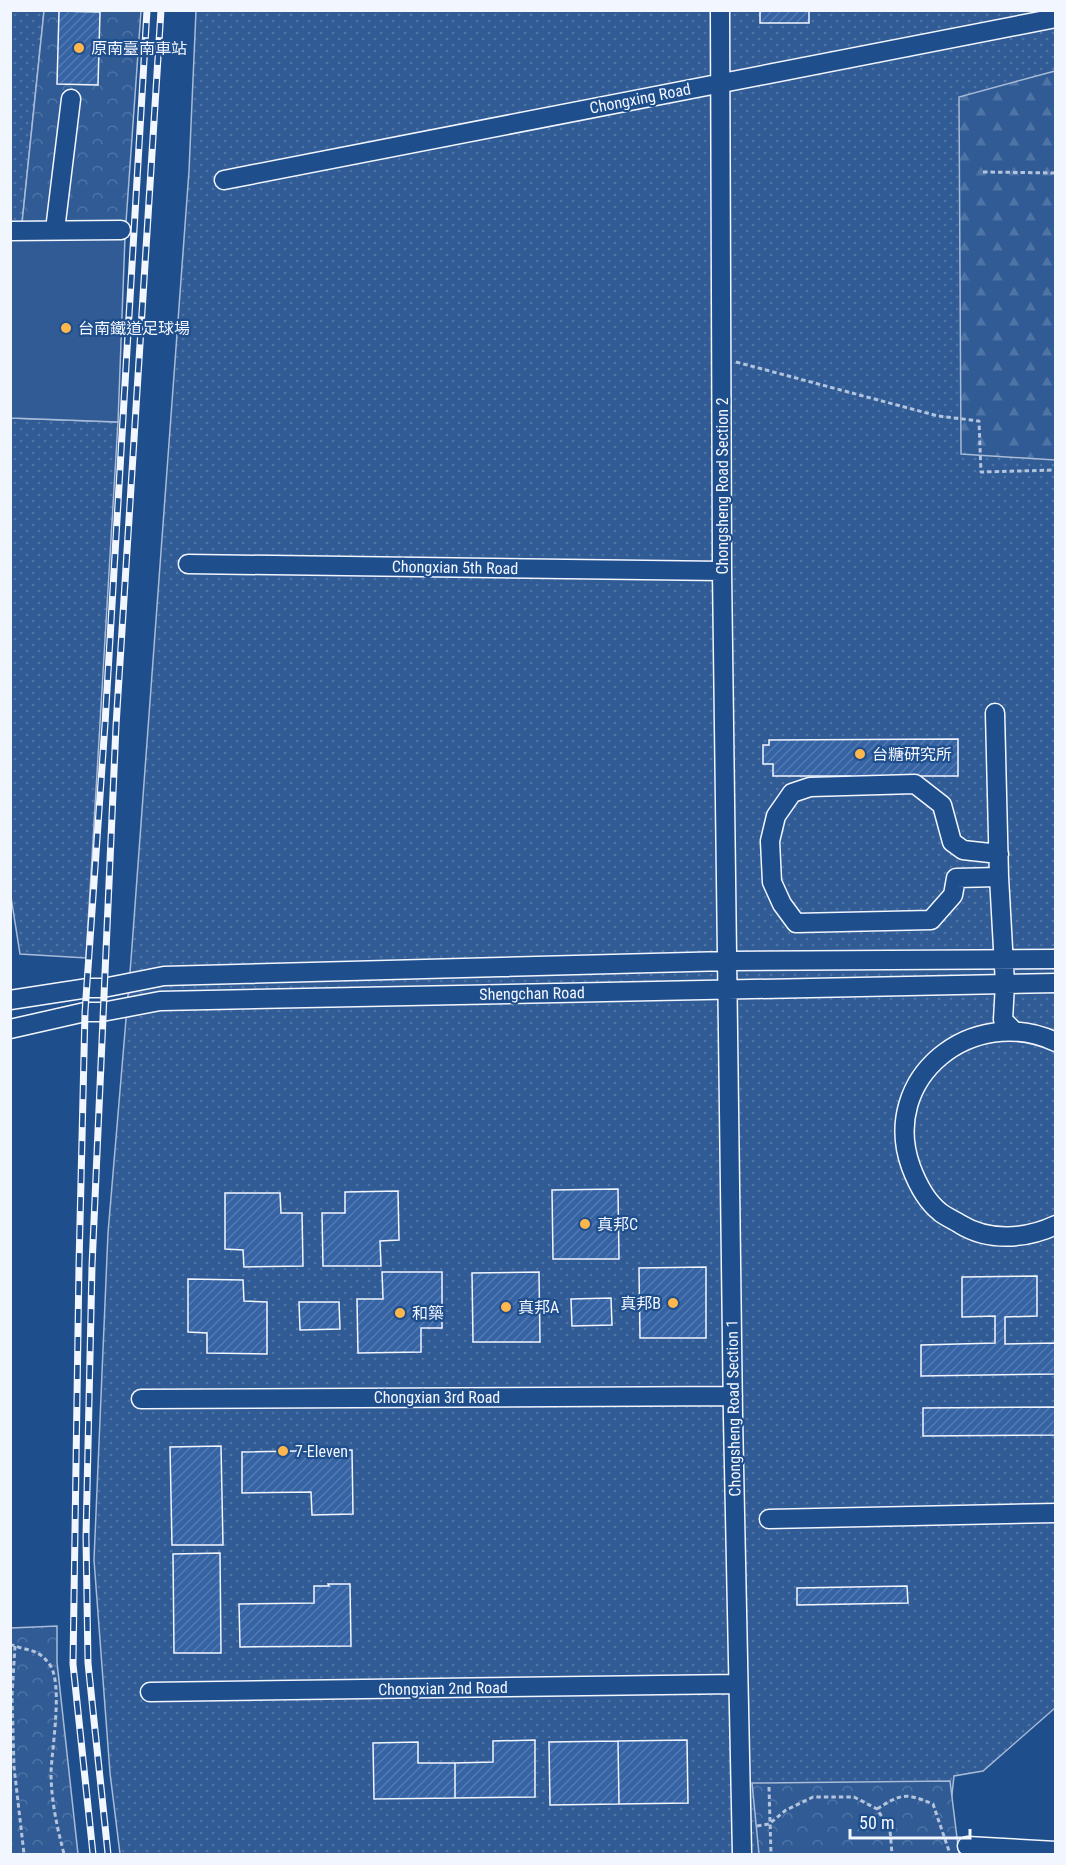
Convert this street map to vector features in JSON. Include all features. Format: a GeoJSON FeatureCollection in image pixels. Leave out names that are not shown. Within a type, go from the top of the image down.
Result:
{"type":"FeatureCollection","features":[{"type":"Feature","properties":{"kind":"street","name":"Chongsheng Road Section 2"},"geometry":{"type":"LineString","coordinates":[[720,10],[722,571],[728,961]]}},
{"type":"Feature","properties":{"kind":"street","name":"Chongxing Road"},"geometry":{"type":"LineString","coordinates":[[224,180],[1056,18]]}},
{"type":"Feature","properties":{"kind":"street"},"geometry":{"type":"LineString","coordinates":[[55,230],[71,99]]}},
{"type":"Feature","properties":{"kind":"street"},"geometry":{"type":"LineString","coordinates":[[10,231],[122,230]]}},
{"type":"Feature","properties":{"kind":"street","name":"Chongxian 5th Road"},"geometry":{"type":"LineString","coordinates":[[188,564],[722,571]]}},
{"type":"Feature","properties":{"kind":"street"},"geometry":{"type":"LineString","coordinates":[[995,713],[999,877],[1005,984],[1003,1020],[1014,1031]]}},
{"type":"Feature","properties":{"kind":"street"},"geometry":{"type":"LineString","coordinates":[[915,784],[942,805],[952,842],[956,878],[953,895],[931,920],[796,923],[782,904],[772,882],[770,841],[776,816],[792,794],[810,787],[915,784]]}},
{"type":"Feature","properties":{"kind":"street"},"geometry":{"type":"LineString","coordinates":[[952,842],[963,850],[999,854]]}},
{"type":"Feature","properties":{"kind":"street"},"geometry":{"type":"LineString","coordinates":[[956,878],[999,877]]}},
{"type":"Feature","properties":{"kind":"street","name":"Shengchan Road"},"geometry":{"type":"LineString","coordinates":[[10,1000],[88,988],[103,988],[164,976],[728,961],[1056,959]]}},
{"type":"Feature","properties":{"kind":"street","name":"Chongsheng Road Section 1"},"geometry":{"type":"LineString","coordinates":[[728,961],[737,1684],[742,1854]]}},
{"type":"Feature","properties":{"kind":"street","name":"Shengchan Road"},"geometry":{"type":"LineString","coordinates":[[10,1029],[85,1012],[102,1012],[160,1001],[1056,983]]}},
{"type":"Feature","properties":{"kind":"street"},"geometry":{"type":"LineString","coordinates":[[1056,1042],[1038,1034],[1005,1030],[970,1037],[940,1055],[917,1083],[906,1116],[906,1151],[917,1184],[940,1212],[970,1230],[1005,1237],[1038,1233],[1056,1225]]}},
{"type":"Feature","properties":{"kind":"street","name":"Chongxian 3rd Road"},"geometry":{"type":"LineString","coordinates":[[141,1399],[733,1396]]}},
{"type":"Feature","properties":{"kind":"street"},"geometry":{"type":"LineString","coordinates":[[768,1519],[1056,1513]]}},
{"type":"Feature","properties":{"kind":"street","name":"Chongxian 2nd Road"},"geometry":{"type":"LineString","coordinates":[[150,1692],[737,1684]]}},
{"type":"Feature","properties":{"kind":"street"},"geometry":{"type":"LineString","coordinates":[[967,1846],[1056,1851]]}},
{"type":"Feature","properties":{"kind":"path"},"geometry":{"type":"LineString","coordinates":[[983,172],[1056,173]]}},
{"type":"Feature","properties":{"kind":"path"},"geometry":{"type":"LineString","coordinates":[[722,358],[938,416],[980,421],[981,472],[1056,470]]}},
{"type":"Feature","properties":{"kind":"path"},"geometry":{"type":"LineString","coordinates":[[10,1644],[38,1652],[52,1668],[56,1701],[51,1772],[55,1821],[64,1854]]}},
{"type":"Feature","properties":{"kind":"path"},"geometry":{"type":"LineString","coordinates":[[15,1646],[12,1696],[14,1767],[24,1854]]}},
{"type":"Feature","properties":{"kind":"path"},"geometry":{"type":"LineString","coordinates":[[768,1786],[771,1854]]}},
{"type":"Feature","properties":{"kind":"path"},"geometry":{"type":"LineString","coordinates":[[877,1809],[893,1798],[910,1795],[933,1804],[949,1851],[948,1854]]}},
{"type":"Feature","properties":{"kind":"path"},"geometry":{"type":"LineString","coordinates":[[741,1828],[770,1824],[786,1810],[813,1797],[854,1797],[877,1809],[890,1830],[892,1854]]}},
{"type":"Feature","properties":{"kind":"green space"},"geometry":{"type":"Polygon","coordinates":[[[10,11],[44,11],[22,223],[10,223],[10,11]]]}},
{"type":"Feature","properties":{"kind":"green space"},"geometry":{"type":"Polygon","coordinates":[[[44,11],[141,11],[126,222],[22,223],[44,11]]]}},
{"type":"Feature","properties":{"kind":"green space"},"geometry":{"type":"Polygon","coordinates":[[[196,11],[1055,11],[1055,1708],[983,1771],[954,1776],[949,1821],[936,1854],[120,1854],[110,1773],[94,1560],[108,1233],[131,960],[189,171],[196,11]]]}},
{"type":"Feature","properties":{"kind":"green space"},"geometry":{"type":"Polygon","coordinates":[[[1055,71],[1055,460],[961,454],[959,97],[1055,71]]]}},
{"type":"Feature","properties":{"kind":"green space"},"geometry":{"type":"Polygon","coordinates":[[[10,418],[118,422],[86,958],[20,954],[11,897],[10,418]]]}},
{"type":"Feature","properties":{"kind":"green space"},"geometry":{"type":"Polygon","coordinates":[[[57,1626],[57,1662],[78,1854],[11,1854],[11,1628],[57,1626]]]}},
{"type":"Feature","properties":{"kind":"green space"},"geometry":{"type":"Polygon","coordinates":[[[950,1781],[959,1854],[759,1854],[752,1783],[950,1781]]]}},
{"type":"Feature","properties":{"kind":"shaded area","name":"台南鐵道足球場"},"geometry":{"type":"Polygon","coordinates":[[[11,237],[125,237],[118,422],[11,418],[11,237]]]}},
{"type":"Feature","properties":{"kind":"building"},"geometry":{"type":"Polygon","coordinates":[[[760,10],[809,10],[809,23],[760,23],[760,10]]]}},
{"type":"Feature","properties":{"kind":"building","name":"原南臺南車站"},"geometry":{"type":"Polygon","coordinates":[[[59,11],[100,12],[98,85],[57,84],[59,11]]]}},
{"type":"Feature","properties":{"kind":"building","name":"台糖研究所"},"geometry":{"type":"Polygon","coordinates":[[[958,739],[958,776],[878,776],[878,782],[851,782],[851,776],[773,776],[773,764],[763,764],[763,745],[769,745],[769,740],[958,739]]]}},
{"type":"Feature","properties":{"kind":"building","name":"真邦C"},"geometry":{"type":"Polygon","coordinates":[[[618,1189],[619,1259],[553,1259],[552,1190],[618,1189]]]}},
{"type":"Feature","properties":{"kind":"building"},"geometry":{"type":"Polygon","coordinates":[[[398,1191],[399,1240],[380,1241],[381,1266],[323,1266],[322,1213],[345,1213],[345,1192],[398,1191]]]}},
{"type":"Feature","properties":{"kind":"building"},"geometry":{"type":"Polygon","coordinates":[[[225,1193],[280,1193],[281,1213],[302,1213],[303,1266],[244,1267],[243,1250],[225,1249],[225,1193]]]}},
{"type":"Feature","properties":{"kind":"building","name":"真邦B"},"geometry":{"type":"Polygon","coordinates":[[[706,1267],[706,1338],[640,1338],[639,1268],[706,1267]]]}},
{"type":"Feature","properties":{"kind":"building","name":"和築"},"geometry":{"type":"Polygon","coordinates":[[[382,1272],[442,1272],[442,1328],[421,1328],[421,1352],[358,1353],[357,1299],[383,1299],[382,1272]]]}},
{"type":"Feature","properties":{"kind":"building","name":"真邦A"},"geometry":{"type":"Polygon","coordinates":[[[539,1272],[540,1342],[473,1342],[472,1273],[539,1272]]]}},
{"type":"Feature","properties":{"kind":"building"},"geometry":{"type":"Polygon","coordinates":[[[1037,1276],[1037,1316],[1005,1317],[1005,1344],[1056,1343],[1056,1374],[921,1376],[921,1345],[995,1343],[995,1316],[962,1317],[962,1277],[1037,1276]]]}},
{"type":"Feature","properties":{"kind":"building"},"geometry":{"type":"Polygon","coordinates":[[[188,1279],[243,1280],[244,1301],[267,1302],[267,1354],[207,1353],[207,1333],[188,1332],[188,1279]]]}},
{"type":"Feature","properties":{"kind":"building"},"geometry":{"type":"Polygon","coordinates":[[[611,1298],[612,1325],[572,1326],[571,1299],[611,1298]]]}},
{"type":"Feature","properties":{"kind":"building"},"geometry":{"type":"Polygon","coordinates":[[[299,1302],[339,1302],[340,1329],[300,1330],[299,1302]]]}},
{"type":"Feature","properties":{"kind":"building"},"geometry":{"type":"Polygon","coordinates":[[[1056,1407],[1056,1435],[923,1436],[923,1408],[1056,1407]]]}},
{"type":"Feature","properties":{"kind":"building"},"geometry":{"type":"Polygon","coordinates":[[[221,1446],[223,1545],[172,1545],[170,1447],[221,1446]]]}},
{"type":"Feature","properties":{"kind":"building"},"geometry":{"type":"Polygon","coordinates":[[[352,1450],[353,1514],[312,1515],[311,1492],[242,1493],[242,1452],[352,1450]]]}},
{"type":"Feature","properties":{"kind":"building"},"geometry":{"type":"Polygon","coordinates":[[[220,1553],[221,1653],[174,1653],[173,1554],[220,1553]]]}},
{"type":"Feature","properties":{"kind":"building"},"geometry":{"type":"Polygon","coordinates":[[[328,1584],[350,1584],[351,1646],[240,1647],[239,1604],[314,1603],[314,1586],[329,1586],[328,1584]]]}},
{"type":"Feature","properties":{"kind":"building"},"geometry":{"type":"Polygon","coordinates":[[[907,1586],[908,1603],[797,1605],[797,1588],[907,1586]]]}},
{"type":"Feature","properties":{"kind":"building"},"geometry":{"type":"Polygon","coordinates":[[[535,1740],[535,1797],[455,1798],[455,1763],[493,1762],[493,1741],[535,1740]]]}},
{"type":"Feature","properties":{"kind":"building"},"geometry":{"type":"Polygon","coordinates":[[[687,1740],[688,1803],[619,1804],[618,1741],[687,1740]]]}},
{"type":"Feature","properties":{"kind":"building"},"geometry":{"type":"Polygon","coordinates":[[[618,1741],[619,1804],[550,1805],[549,1742],[618,1741]]]}},
{"type":"Feature","properties":{"kind":"building"},"geometry":{"type":"Polygon","coordinates":[[[418,1742],[418,1763],[455,1763],[455,1798],[374,1799],[373,1743],[418,1742]]]}},
{"type":"Feature","properties":{"kind":"railway"},"geometry":{"type":"LineString","coordinates":[[93,1854],[73,1664],[85,1012],[105,724],[147,10]]}},
{"type":"Feature","properties":{"kind":"railway"},"geometry":{"type":"LineString","coordinates":[[108,1854],[88,1663],[86,1537],[92,1266],[116,726],[161,10]]}},
{"type":"Feature","properties":{"kind":"place","name":"原南臺南車站"},"geometry":{"type":"Point","coordinates":[79,48]}},
{"type":"Feature","properties":{"kind":"place","name":"台南鐵道足球場"},"geometry":{"type":"Point","coordinates":[66,328]}},
{"type":"Feature","properties":{"kind":"place","name":"台糖研究所"},"geometry":{"type":"Point","coordinates":[860,754]}},
{"type":"Feature","properties":{"kind":"place","name":"真邦C"},"geometry":{"type":"Point","coordinates":[585,1224]}},
{"type":"Feature","properties":{"kind":"place","name":"真邦B"},"geometry":{"type":"Point","coordinates":[673,1303]}},
{"type":"Feature","properties":{"kind":"place","name":"真邦A"},"geometry":{"type":"Point","coordinates":[506,1307]}},
{"type":"Feature","properties":{"kind":"place","name":"和築"},"geometry":{"type":"Point","coordinates":[400,1313]}},
{"type":"Feature","properties":{"kind":"place","name":"7-Eleven"},"geometry":{"type":"Point","coordinates":[283,1451]}}]}
